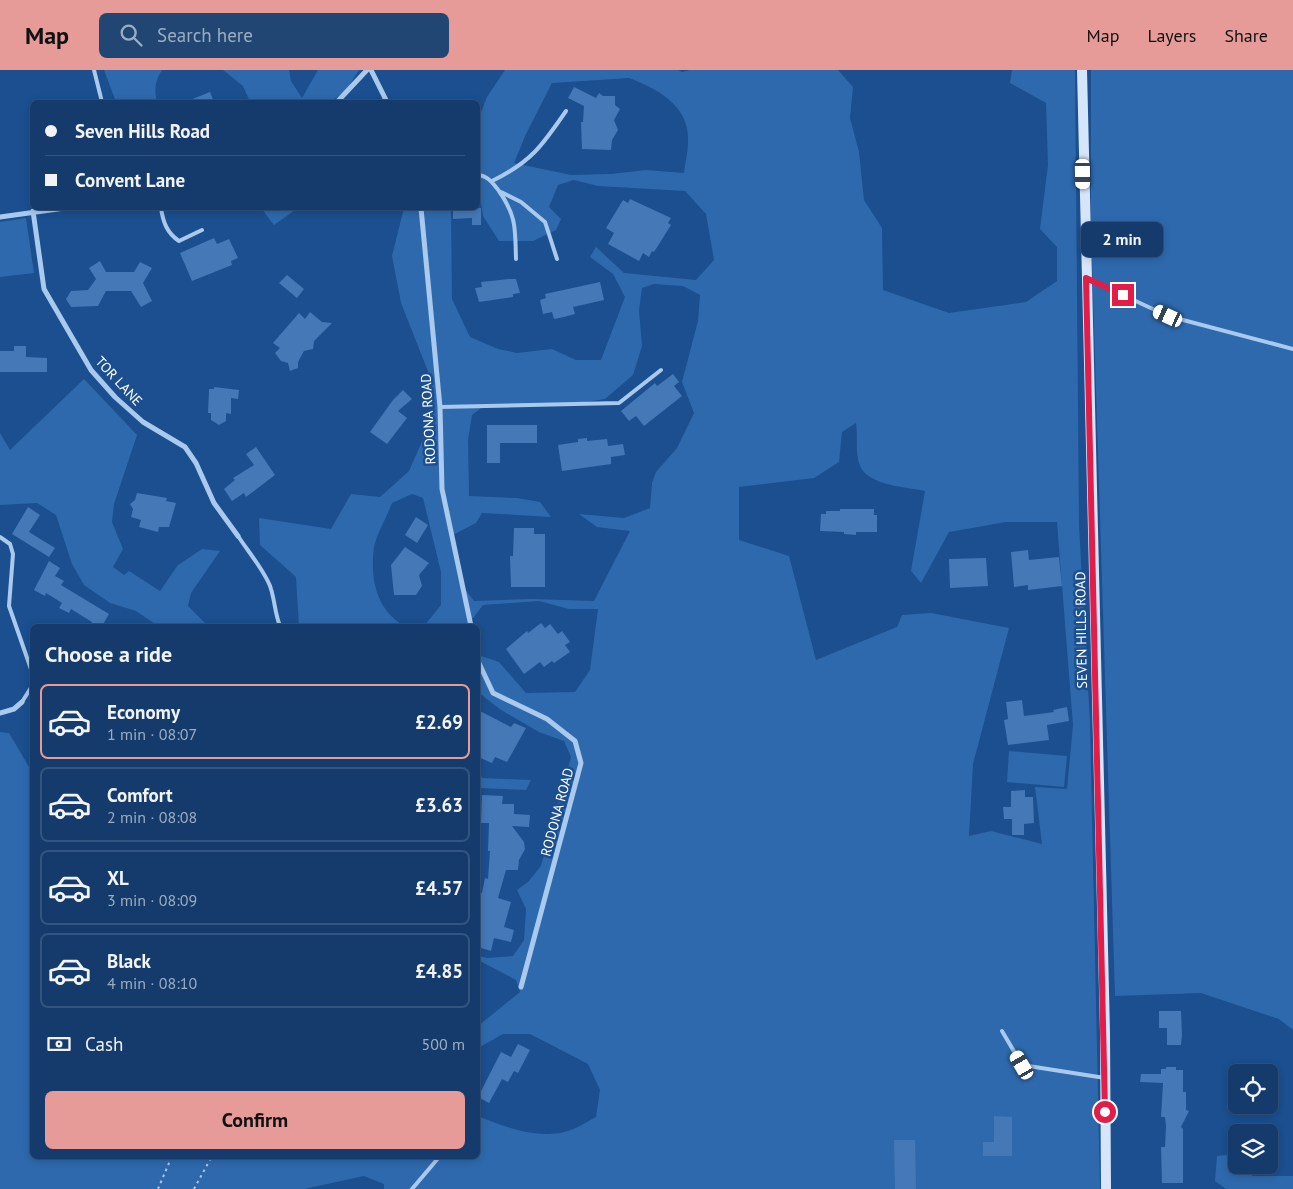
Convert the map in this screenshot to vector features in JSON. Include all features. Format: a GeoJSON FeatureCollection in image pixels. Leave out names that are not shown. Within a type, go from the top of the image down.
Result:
{"type":"FeatureCollection","features":[{"type":"Feature","properties":{"kind":"main road","name":"SEVEN HILLS ROAD"},"geometry":{"type":"LineString","coordinates":[[1082,70],[1106,1189]]}},
{"type":"Feature","properties":{"kind":"street"},"geometry":{"type":"LineString","coordinates":[[340,100],[367,70]]}},
{"type":"Feature","properties":{"kind":"street"},"geometry":{"type":"LineString","coordinates":[[371,70],[386,100]]}},
{"type":"Feature","properties":{"kind":"street"},"geometry":{"type":"LineString","coordinates":[[0,217],[44,210]]}},
{"type":"Feature","properties":{"kind":"street","name":"RODONA ROAD"},"geometry":{"type":"LineString","coordinates":[[421,210],[440,408],[442,489],[470,624]]}},
{"type":"Feature","properties":{"kind":"street","name":"TOR LANE"},"geometry":{"type":"LineString","coordinates":[[33,211],[44,289],[91,370],[115,397],[143,422],[184,447],[196,463],[214,503],[238,536]]}},
{"type":"Feature","properties":{"kind":"street","name":"RODONA ROAD"},"geometry":{"type":"LineString","coordinates":[[480,665],[492,693],[547,719],[575,741],[581,763],[521,987]]}},
{"type":"Feature","properties":{"kind":"street"},"geometry":{"type":"LineString","coordinates":[[0,713],[14,709],[22,702]]}},
{"type":"Feature","properties":{"kind":"lane"},"geometry":{"type":"LineString","coordinates":[[94,70],[102,100]]}},
{"type":"Feature","properties":{"kind":"lane"},"geometry":{"type":"LineString","coordinates":[[492,181],[517,168],[540,148],[566,111]]}},
{"type":"Feature","properties":{"kind":"lane"},"geometry":{"type":"LineString","coordinates":[[480,176],[492,181],[512,210],[515,227],[516,259]]}},
{"type":"Feature","properties":{"kind":"lane"},"geometry":{"type":"LineString","coordinates":[[499,191],[521,202],[545,222],[557,259]]}},
{"type":"Feature","properties":{"kind":"lane"},"geometry":{"type":"LineString","coordinates":[[162,210],[166,227],[171,236],[179,241],[202,230]]}},
{"type":"Feature","properties":{"kind":"lane"},"geometry":{"type":"LineString","coordinates":[[1086,278],[1168,316],[1293,349]]}},
{"type":"Feature","properties":{"kind":"lane"},"geometry":{"type":"LineString","coordinates":[[440,408],[619,403],[661,370]]}},
{"type":"Feature","properties":{"kind":"lane"},"geometry":{"type":"LineString","coordinates":[[238,536],[271,588],[277,606],[276,616],[279,624]]}},
{"type":"Feature","properties":{"kind":"lane"},"geometry":{"type":"LineString","coordinates":[[0,537],[10,544],[12,554],[9,606],[30,666]]}},
{"type":"Feature","properties":{"kind":"lane"},"geometry":{"type":"LineString","coordinates":[[22,702],[30,689]]}},
{"type":"Feature","properties":{"kind":"lane"},"geometry":{"type":"LineString","coordinates":[[1002,1031],[1022,1065],[1105,1078]]}},
{"type":"Feature","properties":{"kind":"lane"},"geometry":{"type":"LineString","coordinates":[[412,1189],[437,1159]]}},
{"type":"Feature","properties":{"kind":"path"},"geometry":{"type":"LineString","coordinates":[[158,1189],[171,1159]]}},
{"type":"Feature","properties":{"kind":"path"},"geometry":{"type":"LineString","coordinates":[[194,1189],[210,1159]]}},
{"type":"Feature","properties":{"kind":"shaded area"},"geometry":{"type":"Polygon","coordinates":[[[104,70],[162,70],[156,86],[157,100],[115,100],[104,70]]]}},
{"type":"Feature","properties":{"kind":"shaded area"},"geometry":{"type":"Polygon","coordinates":[[[223,70],[289,70],[291,81],[302,98],[318,70],[359,70],[347,89],[333,100],[249,100],[243,86],[223,70]]]}},
{"type":"Feature","properties":{"kind":"shaded area"},"geometry":{"type":"Polygon","coordinates":[[[505,70],[678,70],[682,72],[690,70],[838,70],[853,87],[850,118],[859,152],[864,200],[882,228],[883,290],[949,313],[1026,302],[1057,281],[1057,247],[1040,229],[1048,165],[1046,103],[1010,83],[1012,70],[1075,70],[1079,525],[1090,723],[1100,1189],[384,1189],[384,1184],[364,1176],[304,1189],[0,1189],[0,732],[9,733],[30,769],[30,1159],[480,1159],[480,1117],[508,1127],[543,1134],[568,1131],[596,1117],[600,1090],[588,1064],[530,1034],[503,1034],[480,1047],[480,1024],[520,992],[516,980],[480,961],[480,956],[488,958],[513,956],[524,940],[526,909],[517,890],[528,882],[541,866],[571,757],[564,741],[539,732],[501,710],[480,694],[480,656],[499,662],[526,693],[575,692],[590,670],[598,609],[569,609],[539,601],[483,605],[470,622],[470,624],[426,624],[441,605],[441,572],[423,498],[412,494],[392,503],[375,542],[373,559],[374,582],[381,602],[387,611],[401,624],[299,624],[296,577],[260,545],[259,518],[331,529],[351,494],[380,497],[409,471],[431,421],[431,379],[401,303],[392,256],[404,210],[451,210],[452,299],[470,337],[498,349],[517,353],[552,349],[576,360],[601,360],[625,297],[613,274],[590,257],[596,247],[624,273],[696,280],[714,260],[706,214],[685,191],[598,186],[574,180],[558,185],[549,207],[561,219],[556,230],[533,241],[499,241],[483,216],[480,196],[480,115],[487,97],[505,70]],[[629,78],[552,83],[526,134],[514,163],[571,175],[611,174],[646,170],[684,173],[688,142],[684,118],[670,101],[651,88],[629,78]],[[654,284],[642,288],[639,310],[642,346],[633,375],[605,399],[573,404],[485,405],[472,415],[468,440],[469,496],[517,498],[540,502],[551,517],[482,513],[476,523],[451,536],[463,587],[474,601],[531,599],[594,601],[630,531],[597,527],[579,514],[624,518],[650,508],[652,483],[656,472],[677,448],[694,413],[682,382],[698,321],[700,295],[683,286],[654,284]],[[856,423],[842,432],[839,462],[814,478],[739,487],[739,540],[789,556],[816,660],[897,627],[902,615],[931,613],[1009,628],[973,764],[969,836],[991,831],[1042,844],[1035,787],[1067,789],[1073,725],[1057,522],[1006,522],[949,532],[921,583],[911,571],[925,491],[880,482],[865,473],[858,461],[856,423]]]}},
{"type":"Feature","properties":{"kind":"shaded area"},"geometry":{"type":"Polygon","coordinates":[[[1091,70],[1293,70],[1293,1030],[1279,1019],[1201,993],[1115,996],[1091,229],[1091,70]]]}},
{"type":"Feature","properties":{"kind":"shaded area"},"geometry":{"type":"Polygon","coordinates":[[[263,210],[295,210],[274,225],[263,210]]]}},
{"type":"Feature","properties":{"kind":"shaded area"},"geometry":{"type":"Polygon","coordinates":[[[26,218],[34,273],[0,277],[0,222],[26,218]]]}},
{"type":"Feature","properties":{"kind":"shaded area"},"geometry":{"type":"Polygon","coordinates":[[[84,379],[137,435],[114,504],[112,522],[123,549],[113,567],[124,575],[129,571],[160,591],[178,565],[202,549],[220,551],[191,593],[188,606],[206,624],[155,624],[136,611],[110,603],[84,585],[72,564],[56,515],[37,503],[0,505],[0,433],[10,450],[84,379]]]}},
{"type":"Feature","properties":{"kind":"shaded area"},"geometry":{"type":"Polygon","coordinates":[[[1009,751],[1067,756],[1064,787],[1007,782],[1009,751]]]}},
{"type":"Feature","properties":{"kind":"shaded area"},"geometry":{"type":"Polygon","coordinates":[[[480,772],[482,778],[531,780],[526,790],[480,788],[480,772]]]}},
{"type":"Feature","properties":{"kind":"shaded area"},"geometry":{"type":"Polygon","coordinates":[[[1228,1155],[1228,1174],[1293,1176],[1293,1189],[1226,1189],[1215,1181],[1217,1156],[1228,1155]]]}},
{"type":"Feature","properties":{"kind":"building"},"geometry":{"type":"Polygon","coordinates":[[[574,87],[596,98],[599,93],[603,96],[615,96],[615,105],[620,109],[614,120],[618,130],[612,140],[611,150],[582,149],[581,122],[583,122],[584,106],[568,98],[574,87]]]}},
{"type":"Feature","properties":{"kind":"building"},"geometry":{"type":"Polygon","coordinates":[[[210,92],[213,100],[190,100],[210,92]]]}},
{"type":"Feature","properties":{"kind":"building"},"geometry":{"type":"Polygon","coordinates":[[[630,199],[671,218],[668,223],[671,225],[654,252],[652,251],[649,257],[643,253],[639,261],[608,244],[614,233],[606,228],[623,200],[628,203],[630,199]]]}},
{"type":"Feature","properties":{"kind":"building"},"geometry":{"type":"Polygon","coordinates":[[[481,208],[481,225],[472,225],[472,218],[453,219],[453,210],[480,210],[481,208]]]}},
{"type":"Feature","properties":{"kind":"building"},"geometry":{"type":"Polygon","coordinates":[[[214,238],[217,244],[229,239],[238,258],[231,261],[232,265],[192,281],[180,253],[214,238]]]}},
{"type":"Feature","properties":{"kind":"building"},"geometry":{"type":"Polygon","coordinates":[[[100,261],[106,272],[134,272],[140,262],[152,268],[143,283],[152,301],[141,307],[131,291],[106,291],[98,306],[71,307],[66,299],[71,291],[88,290],[96,279],[89,268],[100,261]]]}},
{"type":"Feature","properties":{"kind":"building"},"geometry":{"type":"Polygon","coordinates":[[[287,275],[304,289],[297,298],[279,283],[287,275]]]}},
{"type":"Feature","properties":{"kind":"building"},"geometry":{"type":"Polygon","coordinates":[[[516,279],[520,293],[513,294],[513,297],[479,302],[475,288],[482,287],[481,282],[516,279]]]}},
{"type":"Feature","properties":{"kind":"building"},"geometry":{"type":"Polygon","coordinates":[[[600,282],[604,300],[573,307],[575,314],[564,317],[554,319],[552,312],[543,314],[540,300],[546,298],[545,294],[600,282]]]}},
{"type":"Feature","properties":{"kind":"building"},"geometry":{"type":"Polygon","coordinates":[[[310,312],[322,322],[332,323],[314,341],[313,349],[304,351],[298,362],[298,368],[290,371],[288,363],[281,361],[275,353],[280,348],[273,343],[299,313],[305,319],[310,312]]]}},
{"type":"Feature","properties":{"kind":"building"},"geometry":{"type":"Polygon","coordinates":[[[14,346],[26,346],[26,357],[47,358],[47,372],[0,372],[0,351],[14,351],[14,346]]]}},
{"type":"Feature","properties":{"kind":"building"},"geometry":{"type":"Polygon","coordinates":[[[673,374],[679,382],[674,386],[682,396],[644,426],[636,416],[629,421],[621,411],[655,383],[657,386],[673,374]]]}},
{"type":"Feature","properties":{"kind":"building"},"geometry":{"type":"Polygon","coordinates":[[[214,387],[239,390],[238,399],[231,398],[231,414],[226,413],[226,421],[219,425],[211,420],[211,413],[208,413],[209,389],[214,389],[214,387]]]}},
{"type":"Feature","properties":{"kind":"building"},"geometry":{"type":"Polygon","coordinates":[[[403,390],[412,399],[398,411],[407,418],[387,444],[370,432],[393,400],[403,390]]]}},
{"type":"Feature","properties":{"kind":"building"},"geometry":{"type":"Polygon","coordinates":[[[487,425],[537,425],[537,443],[500,443],[500,463],[487,463],[487,425]]]}},
{"type":"Feature","properties":{"kind":"building"},"geometry":{"type":"Polygon","coordinates":[[[587,438],[587,441],[607,439],[608,446],[623,444],[625,455],[611,457],[611,464],[562,471],[558,445],[578,442],[578,439],[587,438]]]}},
{"type":"Feature","properties":{"kind":"building"},"geometry":{"type":"Polygon","coordinates":[[[256,447],[275,475],[246,497],[244,493],[232,501],[224,489],[235,480],[233,478],[254,465],[246,454],[256,447]]]}},
{"type":"Feature","properties":{"kind":"building"},"geometry":{"type":"Polygon","coordinates":[[[137,493],[167,498],[166,501],[176,503],[169,527],[159,527],[158,532],[139,527],[141,520],[131,517],[133,509],[130,504],[135,500],[137,493]]]}},
{"type":"Feature","properties":{"kind":"building"},"geometry":{"type":"Polygon","coordinates":[[[28,507],[40,515],[29,532],[55,548],[49,557],[12,534],[28,507]]]}},
{"type":"Feature","properties":{"kind":"building"},"geometry":{"type":"Polygon","coordinates":[[[840,509],[874,509],[874,515],[877,515],[877,532],[856,532],[856,535],[844,534],[844,532],[820,531],[821,514],[826,514],[826,511],[840,511],[840,509]]]}},
{"type":"Feature","properties":{"kind":"building"},"geometry":{"type":"Polygon","coordinates":[[[416,517],[428,525],[417,543],[405,535],[416,517]]]}},
{"type":"Feature","properties":{"kind":"building"},"geometry":{"type":"Polygon","coordinates":[[[514,528],[534,528],[534,534],[545,534],[545,587],[511,587],[510,556],[513,556],[514,528]]]}},
{"type":"Feature","properties":{"kind":"building"},"geometry":{"type":"Polygon","coordinates":[[[405,547],[429,563],[419,575],[422,586],[416,595],[394,595],[391,565],[405,547]]]}},
{"type":"Feature","properties":{"kind":"building"},"geometry":{"type":"Polygon","coordinates":[[[1028,550],[1029,560],[1059,557],[1062,586],[1028,590],[1028,585],[1014,587],[1011,552],[1028,550]]]}},
{"type":"Feature","properties":{"kind":"building"},"geometry":{"type":"Polygon","coordinates":[[[986,558],[988,586],[950,588],[949,559],[986,558]]]}},
{"type":"Feature","properties":{"kind":"building"},"geometry":{"type":"Polygon","coordinates":[[[49,561],[60,568],[55,576],[64,581],[61,585],[109,614],[103,624],[91,624],[92,622],[71,609],[69,613],[59,608],[62,603],[46,593],[45,596],[34,590],[49,561]]]}},
{"type":"Feature","properties":{"kind":"building"},"geometry":{"type":"Polygon","coordinates":[[[541,623],[545,628],[550,624],[558,634],[562,631],[570,642],[565,645],[570,652],[554,663],[552,661],[544,667],[540,662],[524,674],[506,649],[527,631],[528,633],[541,623]]]}},
{"type":"Feature","properties":{"kind":"building"},"geometry":{"type":"Polygon","coordinates":[[[1022,700],[1024,716],[1054,712],[1053,710],[1067,707],[1069,721],[1047,725],[1049,740],[1008,745],[1004,720],[1008,719],[1006,702],[1022,700]]]}},
{"type":"Feature","properties":{"kind":"building"},"geometry":{"type":"Polygon","coordinates":[[[480,711],[511,727],[514,723],[526,728],[507,762],[495,757],[492,763],[480,758],[480,711]]]}},
{"type":"Feature","properties":{"kind":"building"},"geometry":{"type":"Polygon","coordinates":[[[1025,790],[1025,797],[1033,797],[1034,823],[1024,824],[1024,835],[1012,835],[1012,819],[1004,819],[1003,807],[1011,807],[1011,791],[1025,790]]]}},
{"type":"Feature","properties":{"kind":"building"},"geometry":{"type":"Polygon","coordinates":[[[482,795],[503,796],[502,804],[514,804],[514,814],[530,815],[529,827],[512,826],[524,842],[525,849],[519,860],[518,870],[506,870],[498,898],[511,902],[504,927],[514,930],[511,942],[494,938],[491,951],[480,948],[480,892],[482,893],[485,878],[488,879],[490,851],[488,851],[489,823],[481,823],[482,795]]]}},
{"type":"Feature","properties":{"kind":"building"},"geometry":{"type":"Polygon","coordinates":[[[1159,1011],[1181,1011],[1181,1045],[1167,1045],[1167,1028],[1159,1028],[1159,1011]]]}},
{"type":"Feature","properties":{"kind":"building"},"geometry":{"type":"Polygon","coordinates":[[[518,1044],[530,1050],[518,1073],[514,1071],[508,1082],[502,1079],[489,1103],[480,1098],[480,1093],[501,1052],[511,1057],[518,1044]]]}},
{"type":"Feature","properties":{"kind":"building"},"geometry":{"type":"Polygon","coordinates":[[[1166,1067],[1176,1067],[1176,1070],[1183,1070],[1183,1092],[1186,1092],[1186,1110],[1189,1111],[1181,1127],[1183,1129],[1183,1183],[1162,1183],[1161,1147],[1165,1147],[1166,1126],[1165,1117],[1161,1117],[1163,1083],[1140,1082],[1141,1074],[1161,1074],[1161,1069],[1166,1069],[1166,1067]]]}},
{"type":"Feature","properties":{"kind":"building"},"geometry":{"type":"Polygon","coordinates":[[[994,1116],[1012,1117],[1012,1156],[983,1156],[983,1142],[994,1142],[994,1116]]]}},
{"type":"Feature","properties":{"kind":"building"},"geometry":{"type":"Polygon","coordinates":[[[894,1140],[915,1140],[916,1189],[895,1189],[894,1140]]]}},
{"type":"Feature","properties":{"kind":"route"},"geometry":{"type":"LineString","coordinates":[[1105,1112],[1086,278],[1123,295]]}}]}
